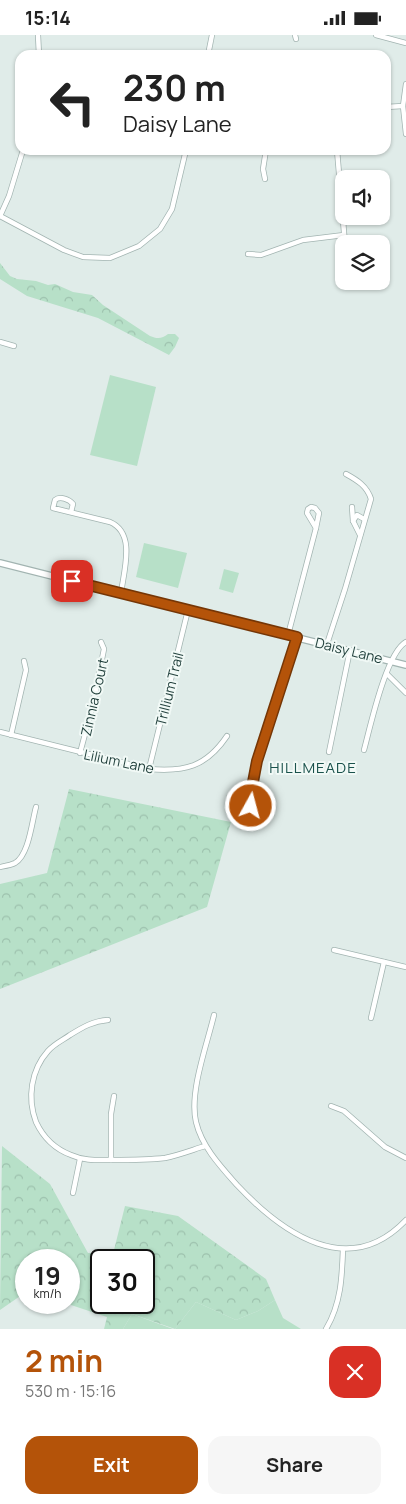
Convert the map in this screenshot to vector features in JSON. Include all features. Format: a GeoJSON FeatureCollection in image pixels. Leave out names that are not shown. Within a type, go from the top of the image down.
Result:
{"type":"FeatureCollection","features":[{"type":"Feature","properties":{"kind":"street"},"geometry":{"type":"LineString","coordinates":[[38,35],[39,50]]}},
{"type":"Feature","properties":{"kind":"street"},"geometry":{"type":"LineString","coordinates":[[209,50],[212,35]]}},
{"type":"Feature","properties":{"kind":"street"},"geometry":{"type":"LineString","coordinates":[[376,35],[406,43]]}},
{"type":"Feature","properties":{"kind":"street"},"geometry":{"type":"LineString","coordinates":[[406,85],[403,106],[406,134]]}},
{"type":"Feature","properties":{"kind":"street"},"geometry":{"type":"LineString","coordinates":[[391,107],[403,106]]}},
{"type":"Feature","properties":{"kind":"street"},"geometry":{"type":"LineString","coordinates":[[21,155],[9,196],[0,216],[64,251],[83,257],[110,258],[139,246],[160,229],[172,209],[185,155]]}},
{"type":"Feature","properties":{"kind":"street"},"geometry":{"type":"LineString","coordinates":[[265,155],[263,169],[265,179]]}},
{"type":"Feature","properties":{"kind":"street"},"geometry":{"type":"LineString","coordinates":[[337,155],[344,235]]}},
{"type":"Feature","properties":{"kind":"street"},"geometry":{"type":"LineString","coordinates":[[248,254],[261,255],[303,240],[335,236]]}},
{"type":"Feature","properties":{"kind":"street"},"geometry":{"type":"LineString","coordinates":[[0,342],[14,346]]}},
{"type":"Feature","properties":{"kind":"street"},"geometry":{"type":"LineString","coordinates":[[327,644],[345,589],[370,499],[368,491],[356,479],[346,474]]}},
{"type":"Feature","properties":{"kind":"street"},"geometry":{"type":"LineString","coordinates":[[352,507],[353,521],[360,535]]}},
{"type":"Feature","properties":{"kind":"street"},"geometry":{"type":"LineString","coordinates":[[71,512],[110,522],[122,531],[126,538],[126,548],[121,593]]}},
{"type":"Feature","properties":{"kind":"street"},"geometry":{"type":"LineString","coordinates":[[353,521],[357,515],[364,519]]}},
{"type":"Feature","properties":{"kind":"street"},"geometry":{"type":"LineString","coordinates":[[288,635],[316,528]]}},
{"type":"Feature","properties":{"kind":"street","name":"Daisy Lane"},"geometry":{"type":"LineString","coordinates":[[0,563],[406,665]]}},
{"type":"Feature","properties":{"kind":"street","name":"Trillium Trail"},"geometry":{"type":"LineString","coordinates":[[149,769],[188,610]]}},
{"type":"Feature","properties":{"kind":"street"},"geometry":{"type":"LineString","coordinates":[[254,782],[260,795],[260,804],[251,806],[249,803],[257,761],[297,637]]}},
{"type":"Feature","properties":{"kind":"street","name":"Zinnia Court"},"geometry":{"type":"LineString","coordinates":[[80,753],[94,704],[104,649],[101,642]]}},
{"type":"Feature","properties":{"kind":"street"},"geometry":{"type":"LineString","coordinates":[[364,750],[378,697],[392,661],[406,642]]}},
{"type":"Feature","properties":{"kind":"street"},"geometry":{"type":"LineString","coordinates":[[329,752],[350,650]]}},
{"type":"Feature","properties":{"kind":"street"},"geometry":{"type":"LineString","coordinates":[[11,735],[26,670],[24,661]]}},
{"type":"Feature","properties":{"kind":"street"},"geometry":{"type":"LineString","coordinates":[[387,674],[406,693]]}},
{"type":"Feature","properties":{"kind":"street","name":"Lilium Lane"},"geometry":{"type":"LineString","coordinates":[[0,732],[149,769],[182,769],[201,763],[218,749],[227,736]]}},
{"type":"Feature","properties":{"kind":"street"},"geometry":{"type":"LineString","coordinates":[[0,867],[12,864],[20,859],[27,843],[36,807]]}},
{"type":"Feature","properties":{"kind":"street"},"geometry":{"type":"LineString","coordinates":[[334,950],[406,967]]}},
{"type":"Feature","properties":{"kind":"street"},"geometry":{"type":"LineString","coordinates":[[371,1018],[384,962]]}},
{"type":"Feature","properties":{"kind":"street"},"geometry":{"type":"LineString","coordinates":[[214,1015],[194,1104],[196,1122],[205,1146],[242,1190],[279,1223],[295,1234],[317,1244],[343,1249],[377,1242],[406,1220]]}},
{"type":"Feature","properties":{"kind":"street"},"geometry":{"type":"LineString","coordinates":[[108,1020],[92,1023],[52,1047],[40,1061],[31,1093],[32,1110],[41,1130],[55,1147],[64,1153],[80,1159],[160,1158],[174,1156],[205,1146]]}},
{"type":"Feature","properties":{"kind":"street"},"geometry":{"type":"LineString","coordinates":[[111,1160],[110,1114],[114,1096]]}},
{"type":"Feature","properties":{"kind":"street"},"geometry":{"type":"LineString","coordinates":[[331,1106],[344,1111],[384,1147],[406,1158]]}},
{"type":"Feature","properties":{"kind":"street"},"geometry":{"type":"LineString","coordinates":[[73,1193],[80,1159]]}},
{"type":"Feature","properties":{"kind":"street"},"geometry":{"type":"LineString","coordinates":[[326,1329],[339,1295],[343,1249]]}},
{"type":"Feature","properties":{"kind":"green space"},"geometry":{"type":"Polygon","coordinates":[[[0,263],[10,276],[17,279],[36,281],[48,285],[55,284],[73,292],[92,295],[103,305],[150,336],[159,338],[168,334],[175,334],[179,338],[175,347],[169,355],[98,318],[27,296],[0,279],[0,263]]]}},
{"type":"Feature","properties":{"kind":"green space"},"geometry":{"type":"Polygon","coordinates":[[[110,375],[156,387],[137,466],[90,455],[110,375]]]}},
{"type":"Feature","properties":{"kind":"green space"},"geometry":{"type":"Polygon","coordinates":[[[144,543],[187,553],[178,588],[136,577],[144,543]]]}},
{"type":"Feature","properties":{"kind":"green space"},"geometry":{"type":"Polygon","coordinates":[[[224,569],[239,573],[233,593],[219,589],[224,569]]]}},
{"type":"Feature","properties":{"kind":"green space"},"geometry":{"type":"Polygon","coordinates":[[[69,789],[231,822],[207,907],[0,989],[0,884],[47,873],[69,789]]]}},
{"type":"Feature","properties":{"kind":"green space"},"geometry":{"type":"Polygon","coordinates":[[[2,1146],[50,1184],[88,1253],[90,1253],[90,1311],[80,1308],[80,1249],[15,1249],[15,1300],[0,1310],[2,1146]]]}},
{"type":"Feature","properties":{"kind":"green space"},"geometry":{"type":"Polygon","coordinates":[[[125,1206],[178,1216],[266,1279],[275,1300],[258,1311],[236,1320],[196,1302],[175,1329],[132,1314],[155,1314],[155,1249],[114,1249],[125,1206]]]}},
{"type":"Feature","properties":{"kind":"green space"},"geometry":{"type":"Polygon","coordinates":[[[275,1300],[283,1318],[301,1329],[175,1329],[196,1302],[236,1320],[258,1311],[275,1300]]]}},
{"type":"Feature","properties":{"kind":"green space"},"geometry":{"type":"Polygon","coordinates":[[[98,1314],[132,1314],[123,1329],[104,1329],[107,1317],[98,1314]]]}},
{"type":"Feature","properties":{"kind":"green space"},"geometry":{"type":"Polygon","coordinates":[[[132,1314],[173,1329],[123,1329],[132,1314]]]}},
{"type":"Feature","properties":{"kind":"district","name":"HILLMEADE"},"geometry":{"type":"Point","coordinates":[313,767]}},
{"type":"Feature","properties":{"kind":"route"},"geometry":{"type":"LineString","coordinates":[[72,581],[297,637],[257,761],[249,800],[251,806]]}}]}
